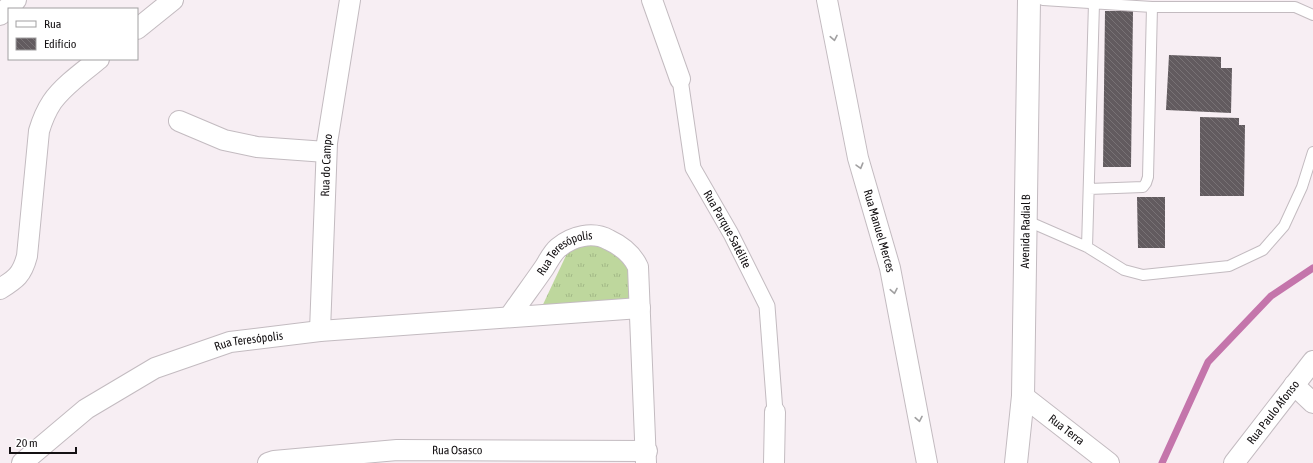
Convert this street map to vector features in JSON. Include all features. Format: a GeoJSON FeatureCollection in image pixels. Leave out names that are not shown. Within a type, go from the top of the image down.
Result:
{"type":"FeatureCollection","features":[{"type":"Feature","properties":{"kind":"main road","name":"Avenida Radial B"},"geometry":{"type":"LineString","coordinates":[[1016,463],[1023,396],[1029,0]]}},
{"type":"Feature","properties":{"kind":"street"},"geometry":{"type":"LineString","coordinates":[[0,15],[16,0]]}},
{"type":"Feature","properties":{"kind":"street"},"geometry":{"type":"LineString","coordinates":[[138,28],[173,0]]}},
{"type":"Feature","properties":{"kind":"street","name":"Rua do Campo"},"geometry":{"type":"LineString","coordinates":[[320,331],[326,152],[350,0]]}},
{"type":"Feature","properties":{"kind":"street","name":"Rua Parque Satélite"},"geometry":{"type":"LineString","coordinates":[[652,0],[680,79],[693,168],[731,234],[767,306],[776,412],[774,463]]}},
{"type":"Feature","properties":{"kind":"street","name":"Rua Manuel Merces"},"geometry":{"type":"LineString","coordinates":[[826,0],[858,158],[890,268],[927,463]]}},
{"type":"Feature","properties":{"kind":"street"},"geometry":{"type":"LineString","coordinates":[[0,289],[16,278],[24,268],[27,256],[39,131],[43,117],[52,101],[78,76],[98,60]]}},
{"type":"Feature","properties":{"kind":"street"},"geometry":{"type":"LineString","coordinates":[[180,121],[224,140],[257,147],[326,152]]}},
{"type":"Feature","properties":{"kind":"street","name":"Rua Teresópolis"},"geometry":{"type":"LineString","coordinates":[[510,316],[557,249],[569,241],[585,235],[596,235],[608,239],[629,253],[638,267],[647,457]]}},
{"type":"Feature","properties":{"kind":"street","name":"Rua Teresópolis"},"geometry":{"type":"LineString","coordinates":[[22,463],[86,408],[155,368],[230,342],[320,331],[510,316],[640,308]]}},
{"type":"Feature","properties":{"kind":"street","name":"Rua Paulo Afonso"},"geometry":{"type":"LineString","coordinates":[[1234,463],[1313,362]]}},
{"type":"Feature","properties":{"kind":"street"},"geometry":{"type":"LineString","coordinates":[[1294,385],[1313,403]]}},
{"type":"Feature","properties":{"kind":"street","name":"Rua Terra"},"geometry":{"type":"LineString","coordinates":[[1023,396],[1109,463]]}},
{"type":"Feature","properties":{"kind":"street","name":"Rua Osasco"},"geometry":{"type":"LineString","coordinates":[[268,463],[274,461],[397,450],[647,457]]}},
{"type":"Feature","properties":{"kind":"lane"},"geometry":{"type":"LineString","coordinates":[[1043,0],[1152,7],[1295,7],[1313,15]]}},
{"type":"Feature","properties":{"kind":"lane"},"geometry":{"type":"LineString","coordinates":[[1087,247],[1094,4]]}},
{"type":"Feature","properties":{"kind":"lane"},"geometry":{"type":"LineString","coordinates":[[1089,189],[1143,187],[1146,183],[1148,177],[1152,7]]}},
{"type":"Feature","properties":{"kind":"lane"},"geometry":{"type":"LineString","coordinates":[[1025,220],[1087,247],[1124,270],[1143,275],[1229,266],[1263,250],[1284,226],[1302,187],[1313,152]]}},
{"type":"Feature","properties":{"kind":"green space"},"geometry":{"type":"Polygon","coordinates":[[[596,238],[635,267],[637,305],[539,313],[570,247],[596,238]]]}},
{"type":"Feature","properties":{"kind":"building"},"geometry":{"type":"Polygon","coordinates":[[[1105,11],[1133,11],[1131,167],[1103,167],[1105,11]]]}},
{"type":"Feature","properties":{"kind":"building"},"geometry":{"type":"Polygon","coordinates":[[[1169,55],[1221,57],[1221,68],[1232,68],[1231,113],[1166,110],[1169,55]]]}},
{"type":"Feature","properties":{"kind":"building"},"geometry":{"type":"Polygon","coordinates":[[[1200,117],[1239,118],[1239,125],[1245,125],[1244,196],[1200,196],[1200,117]]]}},
{"type":"Feature","properties":{"kind":"building"},"geometry":{"type":"Polygon","coordinates":[[[1137,197],[1165,197],[1165,248],[1138,248],[1137,197]]]}},
{"type":"Feature","properties":{"kind":"waterway"},"geometry":{"type":"LineString","coordinates":[[1162,463],[1208,362],[1271,296],[1313,268]]}}]}
